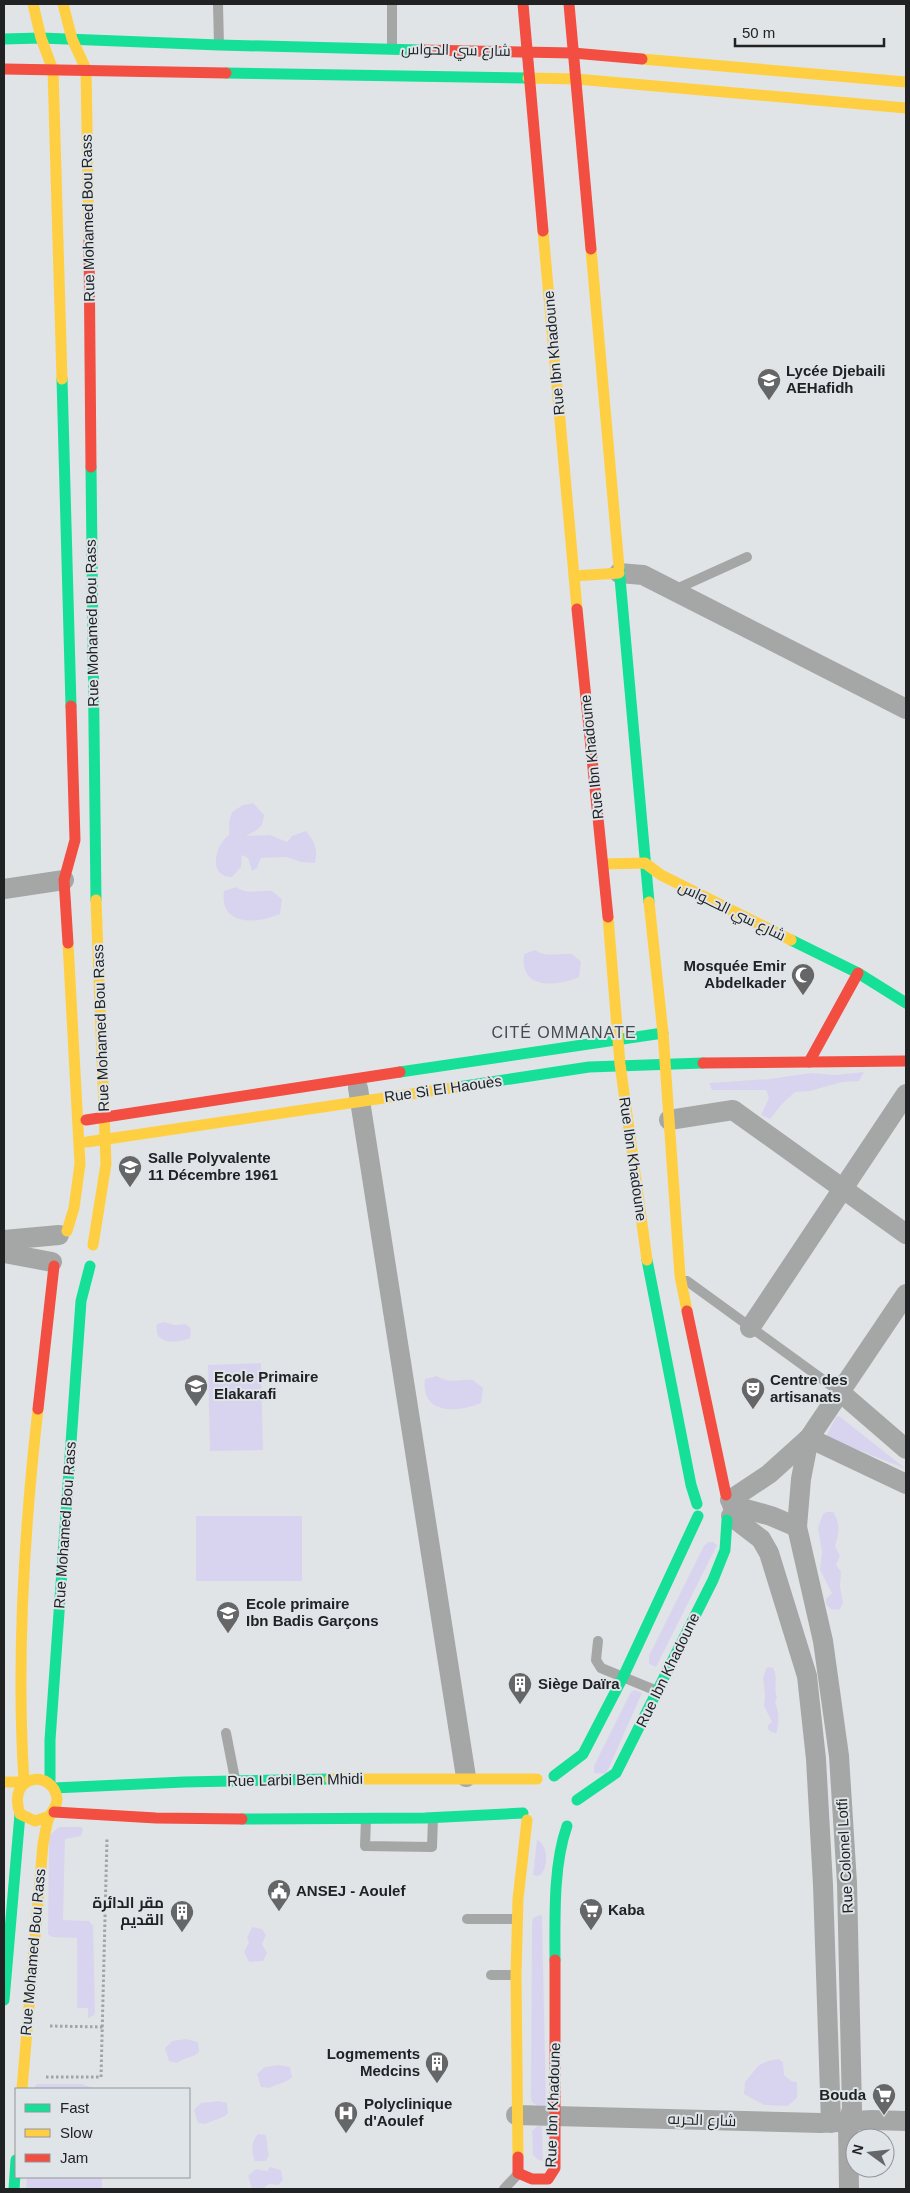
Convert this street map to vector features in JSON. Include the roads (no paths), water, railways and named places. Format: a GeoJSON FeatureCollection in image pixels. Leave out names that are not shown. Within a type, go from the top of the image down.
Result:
{"type":"FeatureCollection","features":[{"type":"Feature","properties":{"kind":"street","name":"Rue Mohamed Bou Rass"},"geometry":{"type":"LineString","coordinates":[[33,4],[41,38],[53,70],[75,840],[81,879],[104,1117],[106,1164],[93,1245]]}},
{"type":"Feature","properties":{"kind":"street","name":"Rue Mohamed Bou Rass"},"geometry":{"type":"LineString","coordinates":[[63,4],[72,39],[86,69],[81,879],[77,1122],[80,1164],[72,1233]]}},
{"type":"Feature","properties":{"kind":"street","name":"Rue Ibn Khadoune"},"geometry":{"type":"LineString","coordinates":[[524,4],[574,576],[604,828],[604,864],[620,1064],[650,1282],[698,1510]]}},
{"type":"Feature","properties":{"kind":"street","name":"Rue Ibn Khadoune"},"geometry":{"type":"LineString","coordinates":[[518,2173],[528,2180],[537,2181],[548,2178],[554,2182],[555,2116],[551,1900],[563,1837],[574,1814],[616,1773],[658,1692],[725,1550],[729,1507],[680,1276],[663,1033],[645,863],[638,827],[619,574],[569,4]]}},
{"type":"Feature","properties":{"kind":"street","name":"شارع سي الحواس"},"geometry":{"type":"LineString","coordinates":[[4,39],[41,38],[219,45],[573,54],[906,82]]}},
{"type":"Feature","properties":{"kind":"street","name":"شارع سي الحواس"},"geometry":{"type":"LineString","coordinates":[[4,69],[576,79],[906,108]]}},
{"type":"Feature","properties":{"kind":"street"},"geometry":{"type":"LineString","coordinates":[[574,576],[643,575],[906,710]]}},
{"type":"Feature","properties":{"kind":"street"},"geometry":{"type":"LineString","coordinates":[[604,864],[645,863]]}},
{"type":"Feature","properties":{"kind":"street","name":"شارع سي الحــواس"},"geometry":{"type":"LineString","coordinates":[[645,863],[661,876],[858,973]]}},
{"type":"Feature","properties":{"kind":"street"},"geometry":{"type":"LineString","coordinates":[[4,889],[81,879]]}},
{"type":"Feature","properties":{"kind":"street"},"geometry":{"type":"LineString","coordinates":[[906,1004],[858,973],[809,1062],[906,1061]]}},
{"type":"Feature","properties":{"kind":"street","name":"Rue Si El Haouès"},"geometry":{"type":"LineString","coordinates":[[77,1122],[427,1067],[663,1033]]}},
{"type":"Feature","properties":{"kind":"street","name":"Rue Si El Haouès"},"geometry":{"type":"LineString","coordinates":[[78,1144],[589,1067],[664,1063],[809,1062]]}},
{"type":"Feature","properties":{"kind":"street"},"geometry":{"type":"LineString","coordinates":[[427,1067],[432,1091]]}},
{"type":"Feature","properties":{"kind":"street"},"geometry":{"type":"LineString","coordinates":[[356,1078],[466,1778]]}},
{"type":"Feature","properties":{"kind":"street"},"geometry":{"type":"LineString","coordinates":[[750,1328],[906,1094]]}},
{"type":"Feature","properties":{"kind":"street"},"geometry":{"type":"LineString","coordinates":[[669,1120],[733,1110],[906,1234]]}},
{"type":"Feature","properties":{"kind":"street"},"geometry":{"type":"LineString","coordinates":[[72,1233],[51,1248],[61,1270],[31,1473],[29,1563],[20,1738],[24,1782],[16,1794],[15,1810],[34,1821],[52,1814],[107,1816],[281,1814],[366,1818],[525,1817],[546,1832],[574,1814],[569,1784],[554,1776]]}},
{"type":"Feature","properties":{"kind":"street"},"geometry":{"type":"LineString","coordinates":[[4,1240],[72,1233],[93,1245],[94,1260],[85,1272],[61,1270],[4,1253]]}},
{"type":"Feature","properties":{"kind":"street","name":"Rue Mohamed Bou Rass"},"geometry":{"type":"LineString","coordinates":[[52,1786],[50,1740],[57,1566],[81,1301],[90,1266]]}},
{"type":"Feature","properties":{"kind":"street"},"geometry":{"type":"LineString","coordinates":[[650,1282],[680,1276]]}},
{"type":"Feature","properties":{"kind":"street","name":"Rue Colonel Lotfi"},"geometry":{"type":"LineString","coordinates":[[840,2123],[852,2109],[847,1883],[839,1756],[823,1641],[797,1527],[801,1479],[809,1438],[903,1304]]}},
{"type":"Feature","properties":{"kind":"street"},"geometry":{"type":"LineString","coordinates":[[840,1392],[906,1449]]}},
{"type":"Feature","properties":{"kind":"street"},"geometry":{"type":"LineString","coordinates":[[698,1510],[702,1521],[712,1526],[723,1524],[729,1507],[809,1438],[906,1484]]}},
{"type":"Feature","properties":{"kind":"street"},"geometry":{"type":"LineString","coordinates":[[518,2173],[516,1975],[517,1919],[522,1899],[524,1794],[537,1779],[554,1776],[583,1754],[623,1677],[704,1494],[709,1491],[721,1492],[729,1507]]}},
{"type":"Feature","properties":{"kind":"street"},"geometry":{"type":"LineString","coordinates":[[729,1507],[772,1516],[797,1527]]}},
{"type":"Feature","properties":{"kind":"street","name":"Rue Colonel Lotfi"},"geometry":{"type":"LineString","coordinates":[[729,1507],[761,1539],[769,1553],[807,1676],[816,1759],[840,2123],[849,2189]]}},
{"type":"Feature","properties":{"kind":"street"},"geometry":{"type":"LineString","coordinates":[[725,1550],[729,1544],[741,1535],[756,1535]]}},
{"type":"Feature","properties":{"kind":"street","name":"Rue Larbi Ben Mhidi"},"geometry":{"type":"LineString","coordinates":[[52,1786],[236,1780],[280,1784],[466,1778],[537,1779]]}},
{"type":"Feature","properties":{"kind":"street"},"geometry":{"type":"LineString","coordinates":[[4,1782],[24,1782],[37,1779],[52,1786],[57,1798],[52,1814]]}},
{"type":"Feature","properties":{"kind":"street","name":"Rue Mohamed Bou Rass"},"geometry":{"type":"LineString","coordinates":[[4,2000],[15,1810]]}},
{"type":"Feature","properties":{"kind":"street","name":"Rue Mohamed Bou Rass"},"geometry":{"type":"LineString","coordinates":[[22,2088],[43,1844],[52,1814]]}},
{"type":"Feature","properties":{"kind":"street"},"geometry":{"type":"LineString","coordinates":[[824,1885],[847,1883]]}},
{"type":"Feature","properties":{"kind":"street","name":"شارع الحريه"},"geometry":{"type":"LineString","coordinates":[[516,2115],[840,2123],[872,2120],[906,2121]]}},
{"type":"Feature","properties":{"kind":"street"},"geometry":{"type":"LineString","coordinates":[[14,2189],[15,2174]]}},
{"type":"Feature","properties":{"kind":"lane"},"geometry":{"type":"LineString","coordinates":[[218,4],[219,45]]}},
{"type":"Feature","properties":{"kind":"lane"},"geometry":{"type":"LineString","coordinates":[[392,4],[392,49]]}},
{"type":"Feature","properties":{"kind":"lane"},"geometry":{"type":"LineString","coordinates":[[674,591],[748,557]]}},
{"type":"Feature","properties":{"kind":"lane"},"geometry":{"type":"LineString","coordinates":[[680,1276],[840,1392]]}},
{"type":"Feature","properties":{"kind":"lane"},"geometry":{"type":"LineString","coordinates":[[598,1641],[596,1660],[598,1665],[658,1692]]}},
{"type":"Feature","properties":{"kind":"lane"},"geometry":{"type":"LineString","coordinates":[[226,1733],[236,1780]]}},
{"type":"Feature","properties":{"kind":"lane"},"geometry":{"type":"LineString","coordinates":[[366,1818],[365,1846],[432,1847],[433,1817]]}},
{"type":"Feature","properties":{"kind":"lane"},"geometry":{"type":"LineString","coordinates":[[467,1919],[517,1919]]}},
{"type":"Feature","properties":{"kind":"lane"},"geometry":{"type":"LineString","coordinates":[[491,1975],[516,1975]]}},
{"type":"Feature","properties":{"kind":"lane"},"geometry":{"type":"LineString","coordinates":[[504,2189],[518,2173]]}},
{"type":"Feature","properties":{"kind":"place","name":"Lycée Djebaili AEHafidh"},"geometry":{"type":"Point","coordinates":[769,401]}},
{"type":"Feature","properties":{"kind":"place","name":"Mosquée Emir Abdelkader"},"geometry":{"type":"Point","coordinates":[803,996]}},
{"type":"Feature","properties":{"kind":"place","name":"Salle Polyvalente 11 Décembre 1961"},"geometry":{"type":"Point","coordinates":[130,1188]}},
{"type":"Feature","properties":{"kind":"place","name":"Ecole Primaire Elakarafi"},"geometry":{"type":"Point","coordinates":[196,1407]}},
{"type":"Feature","properties":{"kind":"place","name":"Centre des artisanats"},"geometry":{"type":"Point","coordinates":[753,1410]}},
{"type":"Feature","properties":{"kind":"place","name":"Ecole primaire Ibn Badis Garçons"},"geometry":{"type":"Point","coordinates":[228,1634]}},
{"type":"Feature","properties":{"kind":"place","name":"Siège Daïra"},"geometry":{"type":"Point","coordinates":[520,1705]}},
{"type":"Feature","properties":{"kind":"place","name":"ANSEJ - Aoulef"},"geometry":{"type":"Point","coordinates":[279,1912]}},
{"type":"Feature","properties":{"kind":"place","name":"Kaba"},"geometry":{"type":"Point","coordinates":[591,1931]}},
{"type":"Feature","properties":{"kind":"place","name":"مقر الدائرة القديم"},"geometry":{"type":"Point","coordinates":[182,1933]}},
{"type":"Feature","properties":{"kind":"place","name":"Logmements Medcins"},"geometry":{"type":"Point","coordinates":[437,2084]}},
{"type":"Feature","properties":{"kind":"place","name":"Bouda"},"geometry":{"type":"Point","coordinates":[884,2116]}},
{"type":"Feature","properties":{"kind":"place","name":"Polyclinique d'Aoulef"},"geometry":{"type":"Point","coordinates":[346,2134]}},
{"type":"Feature","properties":{"kind":"district","name":"CITÉ OMMANATE"},"geometry":{"type":"Point","coordinates":[564,1032]}}]}
